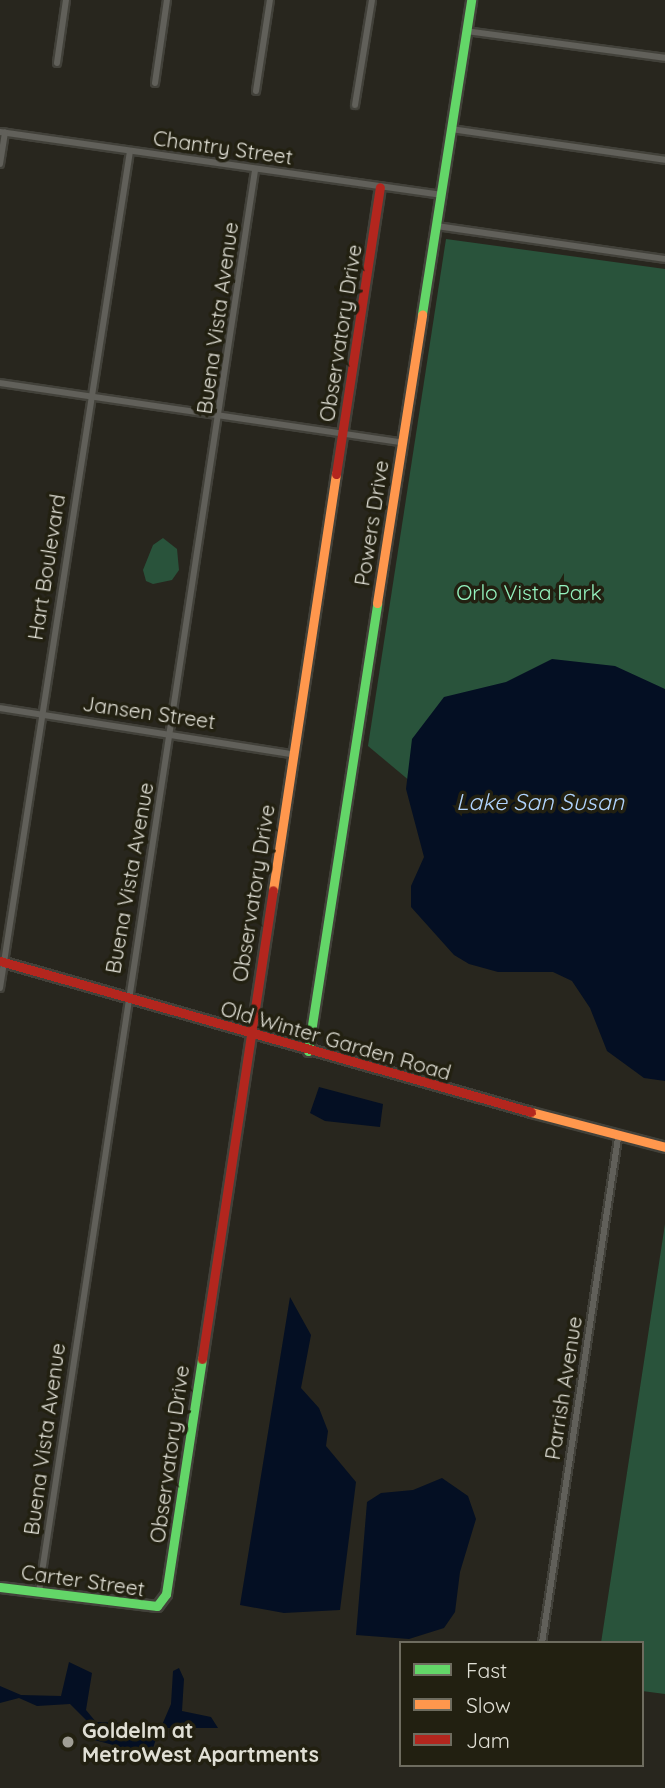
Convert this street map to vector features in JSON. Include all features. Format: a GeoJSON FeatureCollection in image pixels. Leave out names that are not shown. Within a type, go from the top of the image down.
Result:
{"type":"FeatureCollection","features":[{"type":"Feature","properties":{"kind":"street"},"geometry":{"type":"LineString","coordinates":[[57,63],[66,0]]}},
{"type":"Feature","properties":{"kind":"street"},"geometry":{"type":"LineString","coordinates":[[155,83],[167,0]]}},
{"type":"Feature","properties":{"kind":"street"},"geometry":{"type":"LineString","coordinates":[[256,91],[270,0]]}},
{"type":"Feature","properties":{"kind":"street"},"geometry":{"type":"LineString","coordinates":[[355,105],[372,0]]}},
{"type":"Feature","properties":{"kind":"street","name":"Powers Drive"},"geometry":{"type":"LineString","coordinates":[[308,1051],[471,0]]}},
{"type":"Feature","properties":{"kind":"street"},"geometry":{"type":"LineString","coordinates":[[466,31],[665,58]]}},
{"type":"Feature","properties":{"kind":"street"},"geometry":{"type":"LineString","coordinates":[[451,130],[665,160]]}},
{"type":"Feature","properties":{"kind":"street"},"geometry":{"type":"LineString","coordinates":[[0,164],[2,132]]}},
{"type":"Feature","properties":{"kind":"street","name":"Chantry Street"},"geometry":{"type":"LineString","coordinates":[[2,132],[441,195]]}},
{"type":"Feature","properties":{"kind":"street","name":"Hart Boulevard"},"geometry":{"type":"LineString","coordinates":[[0,988],[130,151]]}},
{"type":"Feature","properties":{"kind":"street","name":"Buena Vista Avenue"},"geometry":{"type":"LineString","coordinates":[[39,1592],[126,997],[221,413],[255,170]]}},
{"type":"Feature","properties":{"kind":"street","name":"Observatory Drive"},"geometry":{"type":"LineString","coordinates":[[161,1603],[169,1574],[248,1034],[380,187]]}},
{"type":"Feature","properties":{"kind":"street"},"geometry":{"type":"LineString","coordinates":[[436,226],[665,259]]}},
{"type":"Feature","properties":{"kind":"street"},"geometry":{"type":"LineString","coordinates":[[0,383],[221,413],[401,442]]}},
{"type":"Feature","properties":{"kind":"street","name":"Jansen Street"},"geometry":{"type":"LineString","coordinates":[[0,708],[171,732],[292,754]]}},
{"type":"Feature","properties":{"kind":"street","name":"Old Winter Garden Road"},"geometry":{"type":"LineString","coordinates":[[2,962],[618,1138],[665,1147]]}},
{"type":"Feature","properties":{"kind":"street","name":"Parrish Avenue"},"geometry":{"type":"LineString","coordinates":[[542,1641],[618,1138]]}},
{"type":"Feature","properties":{"kind":"street","name":"Carter Street"},"geometry":{"type":"LineString","coordinates":[[0,1587],[144,1607],[161,1603]]}},
{"type":"Feature","properties":{"kind":"green space","name":"Orlo Vista Park"},"geometry":{"type":"Polygon","coordinates":[[[446,239],[665,269],[665,763],[435,802],[368,746],[446,239]]]}},
{"type":"Feature","properties":{"kind":"green space"},"geometry":{"type":"Polygon","coordinates":[[[163,538],[177,549],[179,570],[172,580],[153,584],[146,581],[143,570],[153,545],[163,538]]]}},
{"type":"Feature","properties":{"kind":"green space"},"geometry":{"type":"Polygon","coordinates":[[[665,1224],[665,1694],[644,1691],[644,1641],[601,1641],[665,1224]]]}},
{"type":"Feature","properties":{"kind":"water","name":"Lake San Susan"},"geometry":{"type":"Polygon","coordinates":[[[552,659],[615,666],[665,689],[665,1081],[644,1078],[607,1051],[590,1008],[572,981],[553,972],[498,972],[469,964],[454,955],[411,907],[411,886],[424,857],[406,789],[412,739],[444,697],[506,682],[552,659]]]}},
{"type":"Feature","properties":{"kind":"water"},"geometry":{"type":"Polygon","coordinates":[[[319,1087],[383,1104],[380,1127],[325,1121],[310,1113],[319,1087]]]}},
{"type":"Feature","properties":{"kind":"water"},"geometry":{"type":"Polygon","coordinates":[[[290,1297],[311,1335],[301,1388],[319,1408],[328,1431],[326,1446],[356,1482],[340,1610],[284,1613],[240,1605],[290,1297]]]}},
{"type":"Feature","properties":{"kind":"water"},"geometry":{"type":"Polygon","coordinates":[[[442,1478],[468,1496],[476,1519],[460,1572],[455,1612],[444,1628],[409,1639],[356,1635],[367,1502],[381,1493],[413,1490],[442,1478]]]}},
{"type":"Feature","properties":{"kind":"water"},"geometry":{"type":"Polygon","coordinates":[[[69,1662],[92,1673],[86,1710],[96,1722],[125,1723],[142,1732],[162,1725],[171,1704],[173,1671],[179,1668],[184,1679],[182,1711],[211,1717],[218,1728],[168,1728],[158,1733],[152,1751],[128,1749],[87,1738],[90,1724],[70,1704],[37,1706],[19,1698],[0,1703],[0,1686],[21,1695],[61,1696],[69,1662]]]}},
{"type":"Feature","properties":{"kind":"traffic: fast"},"geometry":{"type":"LineString","coordinates":[[422,314],[471,0]]}},
{"type":"Feature","properties":{"kind":"traffic: fast"},"geometry":{"type":"LineString","coordinates":[[308,1051],[377,603]]}},
{"type":"Feature","properties":{"kind":"traffic: fast"},"geometry":{"type":"LineString","coordinates":[[0,1587],[157,1606],[166,1594],[202,1359]]}},
{"type":"Feature","properties":{"kind":"traffic: slow"},"geometry":{"type":"LineString","coordinates":[[377,603],[422,314]]}},
{"type":"Feature","properties":{"kind":"traffic: slow"},"geometry":{"type":"LineString","coordinates":[[273,890],[336,474]]}},
{"type":"Feature","properties":{"kind":"traffic: slow"},"geometry":{"type":"LineString","coordinates":[[531,1112],[665,1147]]}},
{"type":"Feature","properties":{"kind":"traffic: jam"},"geometry":{"type":"LineString","coordinates":[[336,474],[380,187]]}},
{"type":"Feature","properties":{"kind":"traffic: jam"},"geometry":{"type":"LineString","coordinates":[[202,1359],[273,890]]}},
{"type":"Feature","properties":{"kind":"traffic: jam"},"geometry":{"type":"LineString","coordinates":[[0,961],[531,1112]]}},
{"type":"Feature","properties":{"kind":"place","name":"Goldelm at MetroWest Apartments"},"geometry":{"type":"Point","coordinates":[68,1742]}}]}
